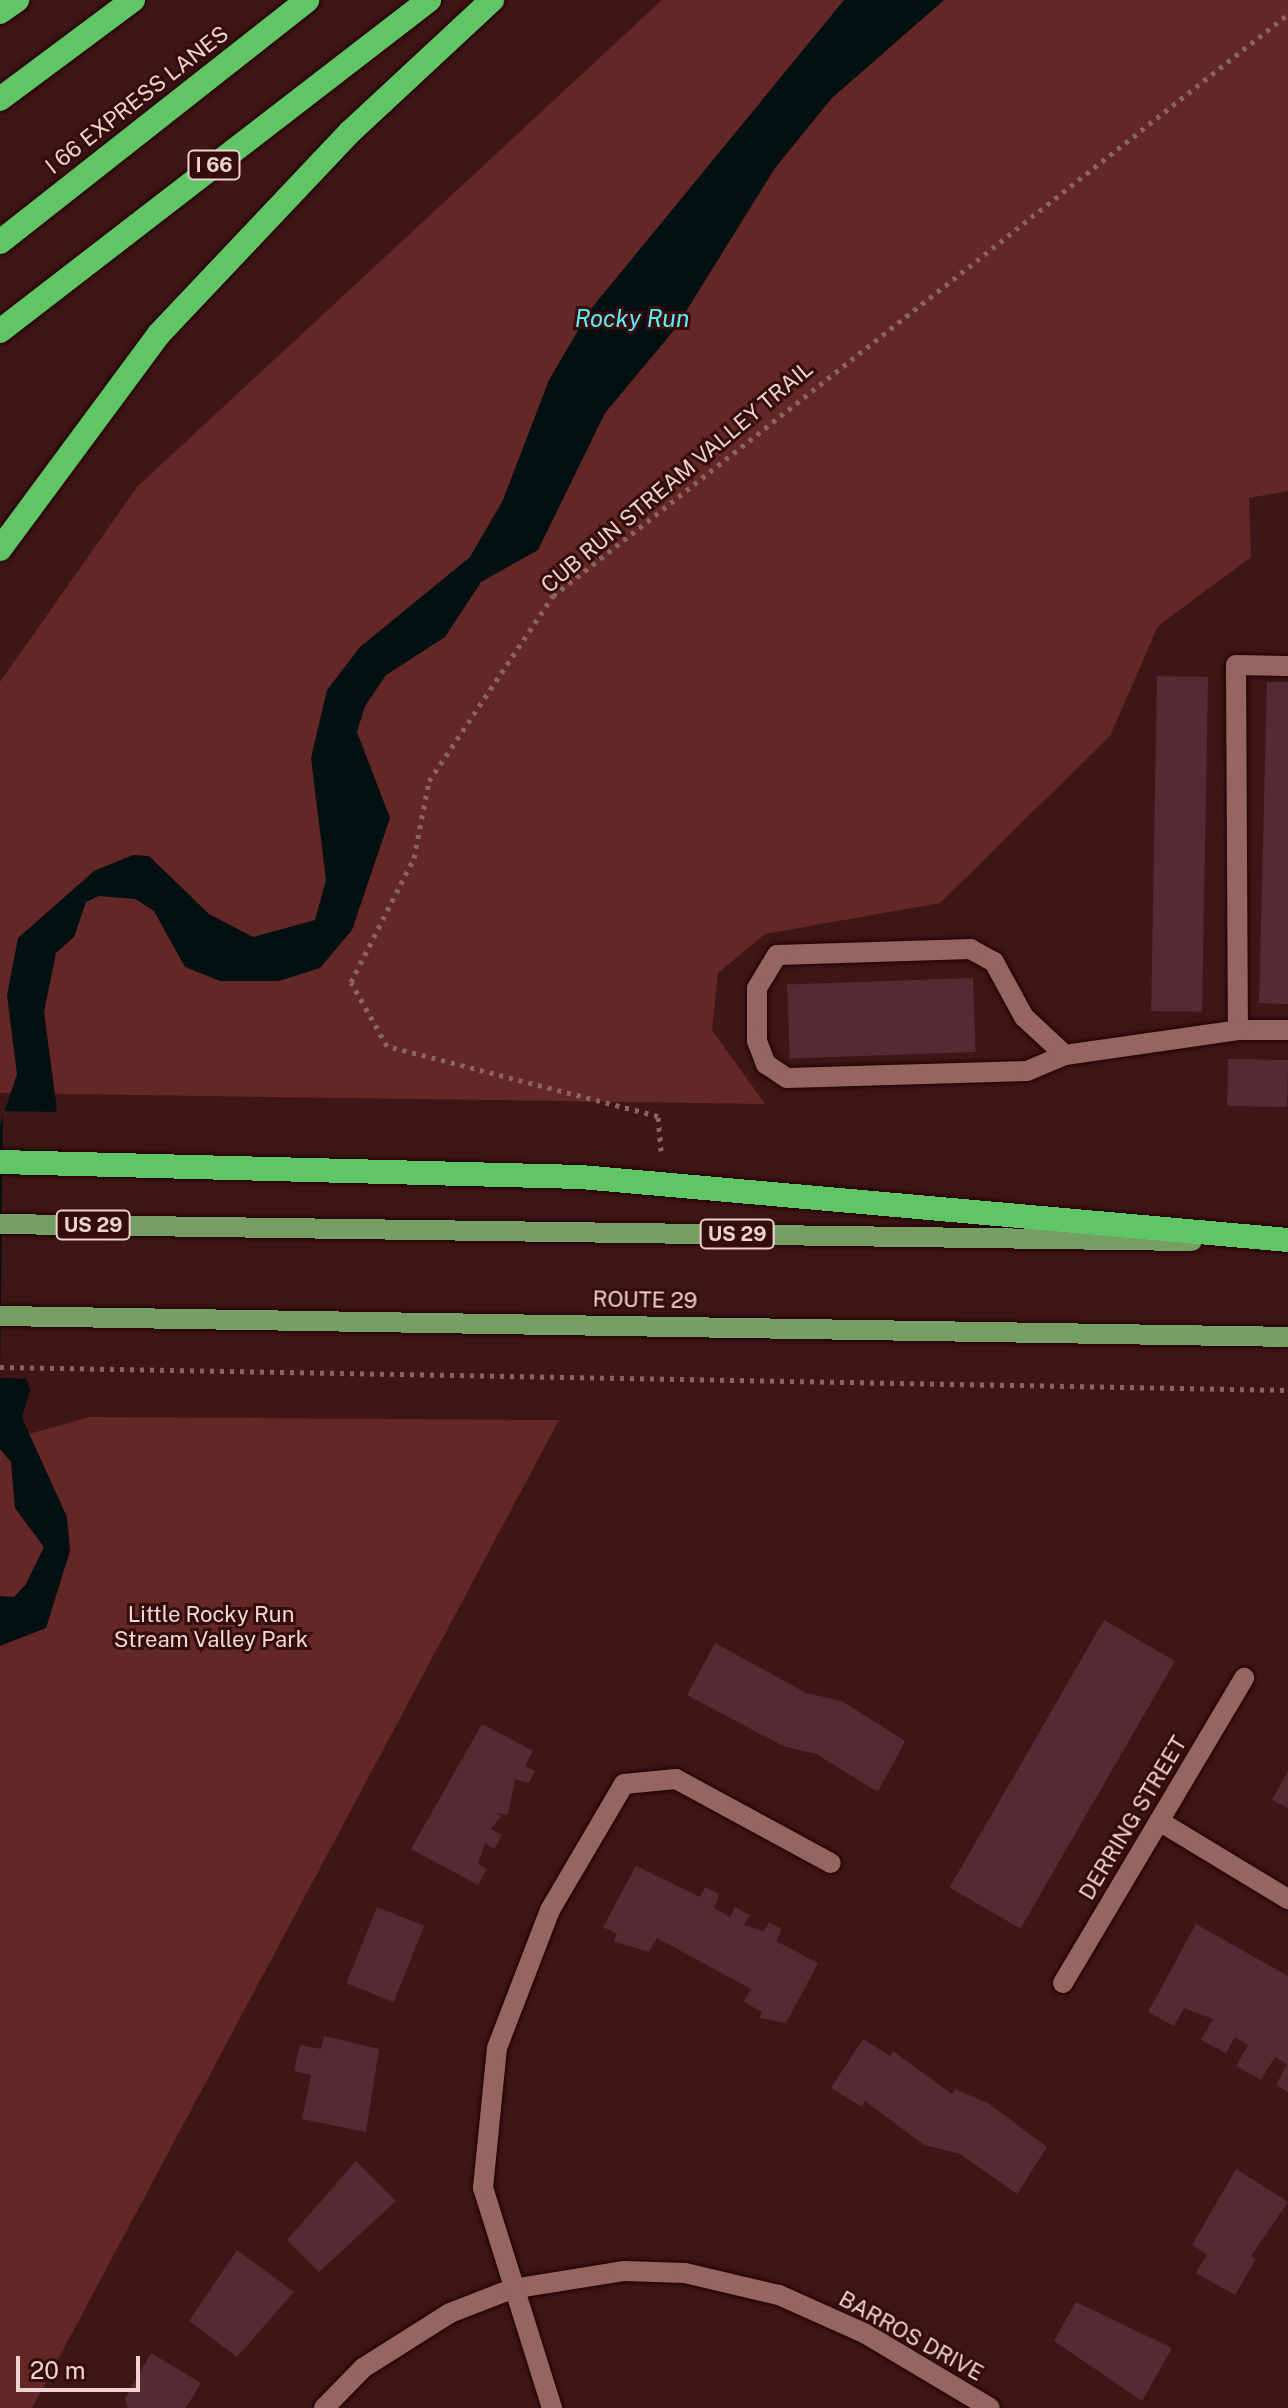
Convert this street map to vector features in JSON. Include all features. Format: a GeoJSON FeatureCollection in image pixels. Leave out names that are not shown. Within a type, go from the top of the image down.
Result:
{"type":"FeatureCollection","features":[{"type":"Feature","properties":{"kind":"highway"},"geometry":{"type":"LineString","coordinates":[[0,12],[17,0]]}},
{"type":"Feature","properties":{"kind":"highway"},"geometry":{"type":"LineString","coordinates":[[0,99],[133,0]]}},
{"type":"Feature","properties":{"kind":"highway","name":"I 66 EXPRESS LANES"},"geometry":{"type":"LineString","coordinates":[[0,242],[307,0]]}},
{"type":"Feature","properties":{"kind":"highway","name":"I 66"},"geometry":{"type":"LineString","coordinates":[[0,331],[429,0]]}},
{"type":"Feature","properties":{"kind":"highway"},"geometry":{"type":"LineString","coordinates":[[0,549],[159,334],[350,132],[492,0]]}},
{"type":"Feature","properties":{"kind":"highway"},"geometry":{"type":"LineString","coordinates":[[0,1162],[581,1177],[1288,1241]]}},
{"type":"Feature","properties":{"kind":"main road","name":"US 29"},"geometry":{"type":"LineString","coordinates":[[0,1224],[1288,1241]]}},
{"type":"Feature","properties":{"kind":"main road","name":"ROUTE 29"},"geometry":{"type":"LineString","coordinates":[[0,1316],[1288,1337]]}},
{"type":"Feature","properties":{"kind":"street"},"geometry":{"type":"LineString","coordinates":[[1238,1030],[1236,665],[1288,666]]}},
{"type":"Feature","properties":{"kind":"street"},"geometry":{"type":"LineString","coordinates":[[1065,1055],[1024,1017],[994,962],[971,949],[777,955],[757,988],[757,1041],[766,1064],[787,1078],[1027,1071],[1065,1055],[1238,1030],[1288,1030]]}},
{"type":"Feature","properties":{"kind":"street","name":"DERRING STREET"},"geometry":{"type":"LineString","coordinates":[[1063,1983],[1244,1678]]}},
{"type":"Feature","properties":{"kind":"street"},"geometry":{"type":"LineString","coordinates":[[552,2408],[512,2289],[483,2188],[497,2048],[550,1910],[624,1784],[676,1779],[831,1863]]}},
{"type":"Feature","properties":{"kind":"street"},"geometry":{"type":"LineString","coordinates":[[1159,1821],[1288,1899]]}},
{"type":"Feature","properties":{"kind":"street","name":"BARROS DRIVE"},"geometry":{"type":"LineString","coordinates":[[324,2408],[363,2368],[450,2313],[512,2289],[625,2271],[685,2273],[779,2295],[866,2334],[990,2408]]}},
{"type":"Feature","properties":{"kind":"path","name":"CUB RUN STREAM VALLEY TRAIL"},"geometry":{"type":"LineString","coordinates":[[662,1156],[658,1116],[387,1046],[351,982],[414,858],[429,781],[553,596],[1288,14]]}},
{"type":"Feature","properties":{"kind":"path"},"geometry":{"type":"LineString","coordinates":[[0,1367],[1288,1390]]}},
{"type":"Feature","properties":{"kind":"green space"},"geometry":{"type":"Polygon","coordinates":[[[662,0],[1288,0],[1288,491],[1249,498],[1251,557],[1158,626],[1110,736],[940,903],[765,934],[718,973],[712,1030],[765,1104],[0,1093],[0,682],[137,487],[662,0]]]}},
{"type":"Feature","properties":{"kind":"green space","name":"Little Rocky Run Stream Valley Park"},"geometry":{"type":"Polygon","coordinates":[[[90,1417],[559,1420],[32,2408],[0,2408],[0,1442],[90,1417]]]}},
{"type":"Feature","properties":{"kind":"water","name":"Rocky Run"},"geometry":{"type":"Polygon","coordinates":[[[844,0],[944,0],[832,98],[775,168],[675,329],[605,413],[538,550],[481,582],[445,637],[386,675],[365,706],[357,732],[390,818],[352,930],[320,968],[279,981],[220,981],[185,967],[154,911],[135,899],[99,896],[86,902],[74,937],[56,953],[44,1012],[57,1110],[20,1178],[11,1334],[30,1390],[22,1418],[67,1517],[70,1551],[46,1628],[0,1646],[0,1596],[14,1597],[26,1584],[44,1547],[15,1508],[11,1462],[0,1449],[0,1125],[17,1074],[7,995],[18,938],[94,871],[133,855],[149,856],[209,914],[253,937],[315,920],[326,880],[311,758],[327,690],[360,647],[470,557],[503,500],[549,380],[590,310],[844,0]]]}},
{"type":"Feature","properties":{"kind":"pier"},"geometry":{"type":"Polygon","coordinates":[[[3,1111],[60,1112],[24,1180],[21,1200],[15,1334],[30,1379],[0,1378],[3,1111]]]}},
{"type":"Feature","properties":{"kind":"building"},"geometry":{"type":"Polygon","coordinates":[[[1157,676],[1208,677],[1202,1012],[1151,1011],[1157,676]]]}},
{"type":"Feature","properties":{"kind":"building"},"geometry":{"type":"Polygon","coordinates":[[[1267,682],[1288,682],[1288,1004],[1259,1003],[1267,682]]]}},
{"type":"Feature","properties":{"kind":"building"},"geometry":{"type":"Polygon","coordinates":[[[973,978],[976,1052],[790,1058],[787,984],[973,978]]]}},
{"type":"Feature","properties":{"kind":"building"},"geometry":{"type":"Polygon","coordinates":[[[1228,1059],[1288,1060],[1287,1107],[1227,1106],[1228,1059]]]}},
{"type":"Feature","properties":{"kind":"building"},"geometry":{"type":"Polygon","coordinates":[[[1104,1620],[1175,1661],[1021,1929],[950,1888],[1104,1620]]]}},
{"type":"Feature","properties":{"kind":"building"},"geometry":{"type":"Polygon","coordinates":[[[715,1643],[806,1693],[842,1701],[905,1741],[878,1792],[816,1754],[783,1746],[687,1695],[715,1643]]]}},
{"type":"Feature","properties":{"kind":"building"},"geometry":{"type":"Polygon","coordinates":[[[482,1724],[533,1751],[525,1766],[535,1771],[529,1783],[515,1779],[508,1815],[496,1813],[501,1816],[491,1829],[502,1835],[494,1849],[485,1843],[478,1864],[487,1869],[478,1885],[411,1849],[482,1724]]]}},
{"type":"Feature","properties":{"kind":"building"},"geometry":{"type":"Polygon","coordinates":[[[1288,1771],[1288,1808],[1272,1800],[1288,1771]]]}},
{"type":"Feature","properties":{"kind":"building"},"geometry":{"type":"Polygon","coordinates":[[[636,1866],[700,1897],[705,1887],[719,1894],[714,1908],[730,1917],[735,1907],[750,1915],[744,1925],[764,1931],[769,1922],[782,1929],[776,1941],[818,1963],[786,2023],[759,2018],[762,2012],[744,2002],[751,1989],[657,1938],[649,1952],[613,1941],[617,1934],[603,1927],[636,1866]]]}},
{"type":"Feature","properties":{"kind":"building"},"geometry":{"type":"Polygon","coordinates":[[[377,1907],[424,1926],[394,2002],[346,1983],[377,1907]]]}},
{"type":"Feature","properties":{"kind":"building"},"geometry":{"type":"Polygon","coordinates":[[[1196,1924],[1288,1976],[1288,2092],[1276,2085],[1287,2064],[1275,2057],[1261,2080],[1236,2066],[1248,2045],[1235,2037],[1226,2053],[1201,2040],[1213,2019],[1184,2008],[1174,2026],[1148,2012],[1196,1924]]]}},
{"type":"Feature","properties":{"kind":"building"},"geometry":{"type":"Polygon","coordinates":[[[324,2036],[379,2049],[366,2132],[302,2119],[311,2075],[294,2071],[300,2045],[321,2049],[324,2036]]]}},
{"type":"Feature","properties":{"kind":"building"},"geometry":{"type":"Polygon","coordinates":[[[863,2039],[890,2056],[893,2051],[952,2094],[955,2089],[988,2103],[1047,2147],[1017,2194],[960,2154],[924,2145],[865,2101],[862,2107],[831,2088],[863,2039]]]}},
{"type":"Feature","properties":{"kind":"building"},"geometry":{"type":"Polygon","coordinates":[[[356,2161],[396,2201],[319,2272],[287,2240],[356,2161]]]}},
{"type":"Feature","properties":{"kind":"building"},"geometry":{"type":"Polygon","coordinates":[[[1236,2169],[1288,2202],[1251,2256],[1256,2259],[1235,2295],[1196,2273],[1207,2254],[1192,2245],[1236,2169]]]}},
{"type":"Feature","properties":{"kind":"building"},"geometry":{"type":"Polygon","coordinates":[[[237,2250],[294,2292],[237,2357],[189,2321],[237,2250]]]}},
{"type":"Feature","properties":{"kind":"building"},"geometry":{"type":"Polygon","coordinates":[[[1076,2302],[1172,2348],[1142,2401],[1054,2341],[1076,2302]]]}},
{"type":"Feature","properties":{"kind":"building"},"geometry":{"type":"Polygon","coordinates":[[[151,2353],[201,2383],[186,2408],[128,2408],[125,2398],[151,2353]]]}}]}
